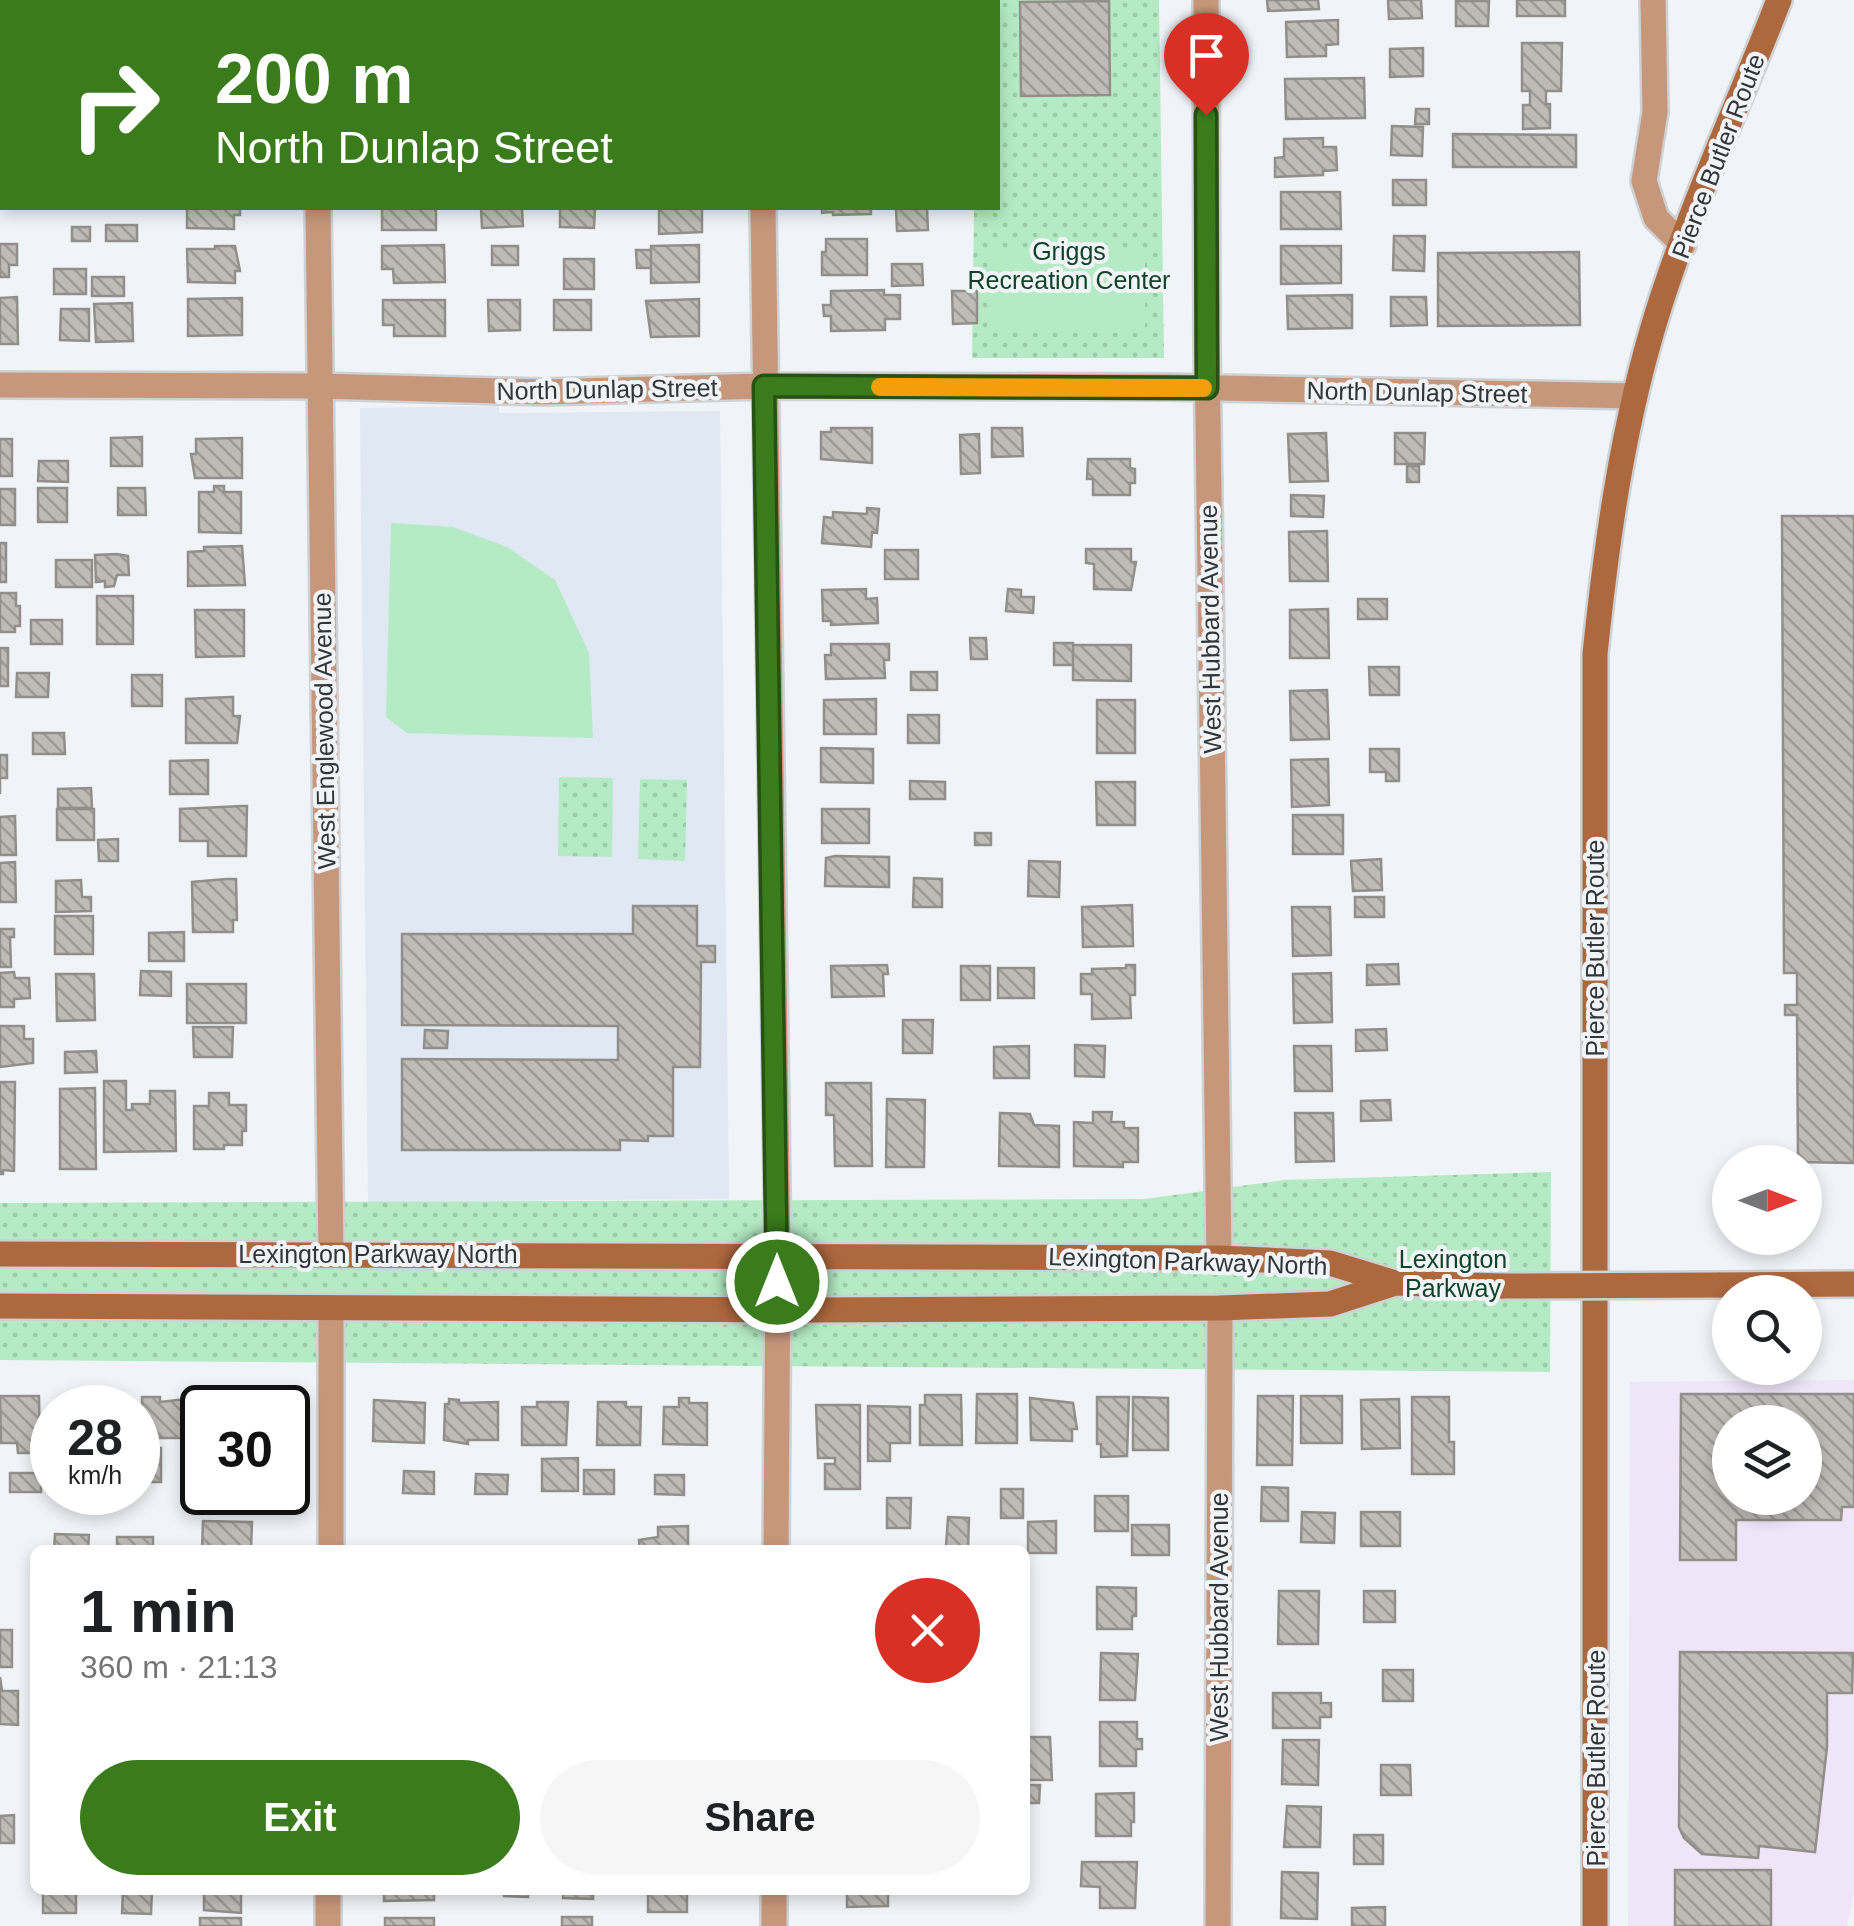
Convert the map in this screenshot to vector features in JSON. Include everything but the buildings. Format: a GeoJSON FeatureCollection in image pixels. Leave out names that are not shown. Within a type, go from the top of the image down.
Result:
{"type":"FeatureCollection","features":[{"type":"Feature","properties":{"kind":"main road","name":"Pierce Butler Route"},"geometry":{"type":"LineString","coordinates":[[1595,1926],[1596,654],[1607,548],[1635,396],[1659,310],[1779,0]]}},
{"type":"Feature","properties":{"kind":"main road","name":"Lexington Parkway North"},"geometry":{"type":"LineString","coordinates":[[0,1254],[1219,1258],[1330,1263],[1395,1284]]}},
{"type":"Feature","properties":{"kind":"main road","name":"Lexington Parkway North"},"geometry":{"type":"LineString","coordinates":[[0,1306],[1220,1308],[1330,1304],[1395,1284]]}},
{"type":"Feature","properties":{"kind":"main road"},"geometry":{"type":"LineString","coordinates":[[1395,1284],[1854,1284]]}},
{"type":"Feature","properties":{"kind":"street","name":"West Hubbard Avenue"},"geometry":{"type":"LineString","coordinates":[[1206,0],[1207,388],[1219,1258]]}},
{"type":"Feature","properties":{"kind":"street"},"geometry":{"type":"LineString","coordinates":[[1653,0],[1655,112],[1644,182],[1656,218],[1683,245]]}},
{"type":"Feature","properties":{"kind":"street","name":"West Englewood Avenue"},"geometry":{"type":"LineString","coordinates":[[318,210],[331,1254]]}},
{"type":"Feature","properties":{"kind":"street"},"geometry":{"type":"LineString","coordinates":[[763,210],[778,1255],[776,1545]]}},
{"type":"Feature","properties":{"kind":"street","name":"North Dunlap Street"},"geometry":{"type":"LineString","coordinates":[[0,385],[320,386],[542,392],[764,386],[1207,388],[1635,396]]}},
{"type":"Feature","properties":{"kind":"street"},"geometry":{"type":"LineString","coordinates":[[330,1545],[332,1308]]}},
{"type":"Feature","properties":{"kind":"street","name":"West Hubbard Avenue"},"geometry":{"type":"LineString","coordinates":[[1218,1926],[1220,1308]]}},
{"type":"Feature","properties":{"kind":"street"},"geometry":{"type":"LineString","coordinates":[[328,1895],[328,1926]]}},
{"type":"Feature","properties":{"kind":"street"},"geometry":{"type":"LineString","coordinates":[[774,1895],[774,1926]]}},
{"type":"Feature","properties":{"kind":"shaded area"},"geometry":{"type":"Polygon","coordinates":[[[499,406],[499,413],[720,411],[729,1199],[368,1202],[360,408],[499,406]]]}},
{"type":"Feature","properties":{"kind":"shaded area"},"geometry":{"type":"Polygon","coordinates":[[[1822,1380],[1854,1380],[1854,1892],[1847,1926],[1628,1926],[1630,1382],[1822,1385],[1822,1380]]]}},
{"type":"Feature","properties":{"kind":"green space","name":"Griggs Recreation Center"},"geometry":{"type":"Polygon","coordinates":[[[1000,0],[1159,0],[1164,358],[972,358],[974,210],[1000,210],[1000,0]]]}},
{"type":"Feature","properties":{"kind":"green space"},"geometry":{"type":"Polygon","coordinates":[[[988,248],[1145,248],[1145,333],[987,330],[988,248]]]}},
{"type":"Feature","properties":{"kind":"green space"},"geometry":{"type":"Polygon","coordinates":[[[391,523],[453,527],[507,547],[555,580],[589,653],[593,738],[407,733],[386,717],[391,523]]]}},
{"type":"Feature","properties":{"kind":"green space"},"geometry":{"type":"Polygon","coordinates":[[[559,777],[613,778],[612,857],[558,856],[559,777]]]}},
{"type":"Feature","properties":{"kind":"green space"},"geometry":{"type":"Polygon","coordinates":[[[640,779],[687,780],[685,861],[638,859],[640,779]]]}},
{"type":"Feature","properties":{"kind":"green space","name":"Lexington Parkway"},"geometry":{"type":"Polygon","coordinates":[[[1551,1172],[1550,1372],[0,1360],[0,1203],[1145,1199],[1285,1180],[1551,1172]]]}},
{"type":"Feature","properties":{"kind":"slow traffic"},"geometry":{"type":"LineString","coordinates":[[880,387],[1203,388]]}},
{"type":"Feature","properties":{"kind":"route"},"geometry":{"type":"LineString","coordinates":[[777,1282],[764,386],[1207,388],[1206,115]]}}]}
